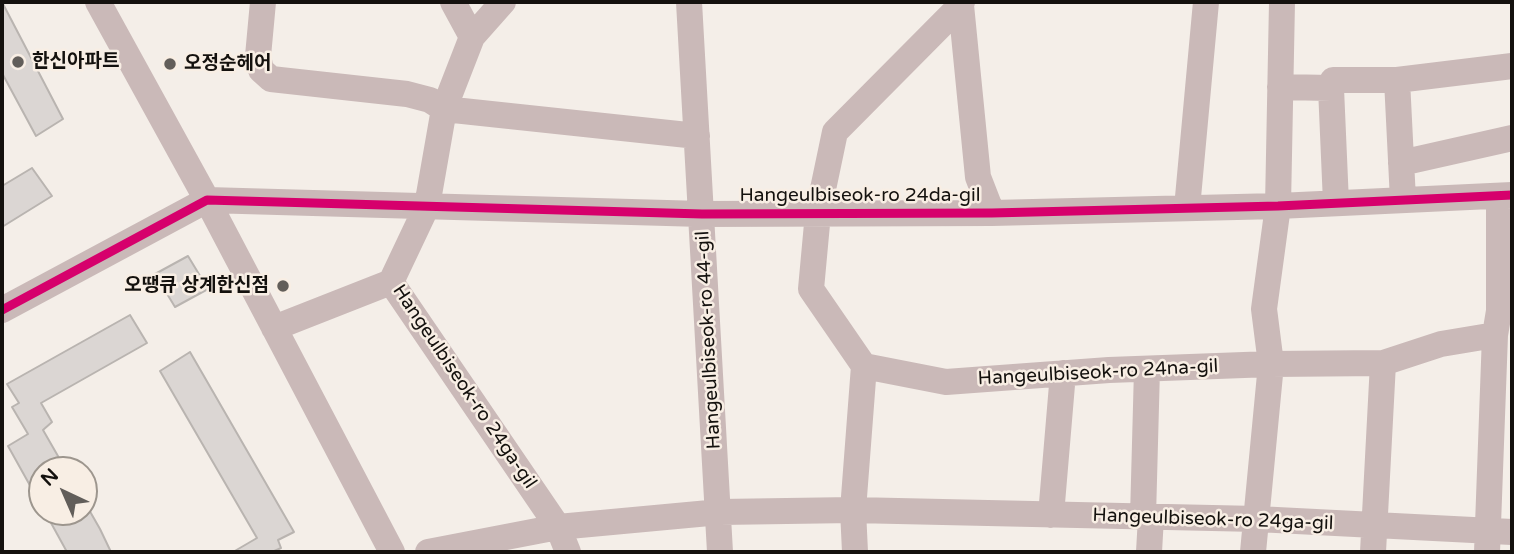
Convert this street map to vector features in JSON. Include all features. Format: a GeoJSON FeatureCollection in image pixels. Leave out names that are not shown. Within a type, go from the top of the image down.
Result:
{"type":"FeatureCollection","features":[{"type":"Feature","properties":{"kind":"street"},"geometry":{"type":"LineString","coordinates":[[99,2],[207,200],[392,552]]}},
{"type":"Feature","properties":{"kind":"street"},"geometry":{"type":"LineString","coordinates":[[453,2],[472,37]]}},
{"type":"Feature","properties":{"kind":"street"},"geometry":{"type":"LineString","coordinates":[[428,206],[444,109],[472,37],[503,2]]}},
{"type":"Feature","properties":{"kind":"street","name":"Hangeulbiseok-ro 44-gil"},"geometry":{"type":"LineString","coordinates":[[689,2],[720,512],[720,552]]}},
{"type":"Feature","properties":{"kind":"street"},"geometry":{"type":"LineString","coordinates":[[1187,208],[1206,2]]}},
{"type":"Feature","properties":{"kind":"street"},"geometry":{"type":"LineString","coordinates":[[1254,552],[1271,364],[1264,310],[1278,206],[1282,2]]}},
{"type":"Feature","properties":{"kind":"street","name":"Hangeulbiseok-ro 24da-gil"},"geometry":{"type":"LineString","coordinates":[[962,4],[978,177],[992,213]]}},
{"type":"Feature","properties":{"kind":"street","name":"Hangeulbiseok-ro 24da-gil"},"geometry":{"type":"LineString","coordinates":[[818,213],[835,132],[962,4]]}},
{"type":"Feature","properties":{"kind":"street"},"geometry":{"type":"LineString","coordinates":[[263,5],[258,56],[261,70],[271,79],[407,94],[430,100],[444,109],[697,136]]}},
{"type":"Feature","properties":{"kind":"street"},"geometry":{"type":"LineString","coordinates":[[1336,203],[1331,88],[1334,80],[1397,79],[1512,66]]}},
{"type":"Feature","properties":{"kind":"street"},"geometry":{"type":"LineString","coordinates":[[1397,79],[1403,200]]}},
{"type":"Feature","properties":{"kind":"street"},"geometry":{"type":"LineString","coordinates":[[1280,87],[1331,88]]}},
{"type":"Feature","properties":{"kind":"street"},"geometry":{"type":"LineString","coordinates":[[1401,163],[1512,138]]}},
{"type":"Feature","properties":{"kind":"street"},"geometry":{"type":"LineString","coordinates":[[1502,336],[1499,311],[1506,195]]}},
{"type":"Feature","properties":{"kind":"street","name":"Hangeulbiseok-ro 24da-gil"},"geometry":{"type":"LineString","coordinates":[[207,200],[702,214],[992,213],[1278,206],[1506,195]]}},
{"type":"Feature","properties":{"kind":"street"},"geometry":{"type":"LineString","coordinates":[[2,310],[207,200]]}},
{"type":"Feature","properties":{"kind":"street","name":"Hangeulbiseok-ro 24ga-gil"},"geometry":{"type":"LineString","coordinates":[[428,206],[391,282],[558,527]]}},
{"type":"Feature","properties":{"kind":"street"},"geometry":{"type":"LineString","coordinates":[[818,213],[811,289],[864,366],[853,510],[855,552]]}},
{"type":"Feature","properties":{"kind":"street"},"geometry":{"type":"LineString","coordinates":[[274,328],[391,282]]}},
{"type":"Feature","properties":{"kind":"street","name":"Hangeulbiseok-ro 24ga-gil"},"geometry":{"type":"LineString","coordinates":[[428,552],[558,527],[720,512],[853,510],[1256,519],[1375,526],[1496,539],[1502,336]]}},
{"type":"Feature","properties":{"kind":"street","name":"Hangeulbiseok-ro 24na-gil"},"geometry":{"type":"LineString","coordinates":[[864,366],[946,382],[1147,369],[1383,363],[1441,344],[1502,336]]}},
{"type":"Feature","properties":{"kind":"street"},"geometry":{"type":"LineString","coordinates":[[1373,552],[1383,363]]}},
{"type":"Feature","properties":{"kind":"street"},"geometry":{"type":"LineString","coordinates":[[1147,369],[1149,552]]}},
{"type":"Feature","properties":{"kind":"street"},"geometry":{"type":"LineString","coordinates":[[1051,515],[1063,373]]}},
{"type":"Feature","properties":{"kind":"street"},"geometry":{"type":"LineString","coordinates":[[558,527],[568,552]]}},
{"type":"Feature","properties":{"kind":"building","name":"한신아파트"},"geometry":{"type":"Polygon","coordinates":[[[2,2],[63,119],[36,136],[2,73],[2,2]]]}},
{"type":"Feature","properties":{"kind":"building"},"geometry":{"type":"Polygon","coordinates":[[[32,168],[52,196],[2,227],[2,186],[32,168]]]}},
{"type":"Feature","properties":{"kind":"building"},"geometry":{"type":"Polygon","coordinates":[[[188,256],[208,289],[175,307],[155,274],[188,256]]]}},
{"type":"Feature","properties":{"kind":"building"},"geometry":{"type":"Polygon","coordinates":[[[130,315],[147,343],[41,403],[52,422],[43,430],[58,456],[28,456],[28,482],[8,446],[28,434],[12,407],[19,403],[7,384],[130,315]]]}},
{"type":"Feature","properties":{"kind":"building"},"geometry":{"type":"Polygon","coordinates":[[[190,352],[294,532],[278,540],[281,548],[272,552],[233,552],[257,538],[160,371],[190,352]]]}},
{"type":"Feature","properties":{"kind":"building"},"geometry":{"type":"Polygon","coordinates":[[[53,526],[98,526],[111,552],[67,552],[53,526]]]}},
{"type":"Feature","properties":{"kind":"cycle path"},"geometry":{"type":"LineString","coordinates":[[2,310],[207,200],[702,214],[992,213],[1278,206],[1512,195]]}},
{"type":"Feature","properties":{"kind":"place","name":"한신아파트"},"geometry":{"type":"Point","coordinates":[18,62]}},
{"type":"Feature","properties":{"kind":"place","name":"오정순헤어"},"geometry":{"type":"Point","coordinates":[170,64]}},
{"type":"Feature","properties":{"kind":"place","name":"오땡큐 상계한신점"},"geometry":{"type":"Point","coordinates":[283,286]}}]}
